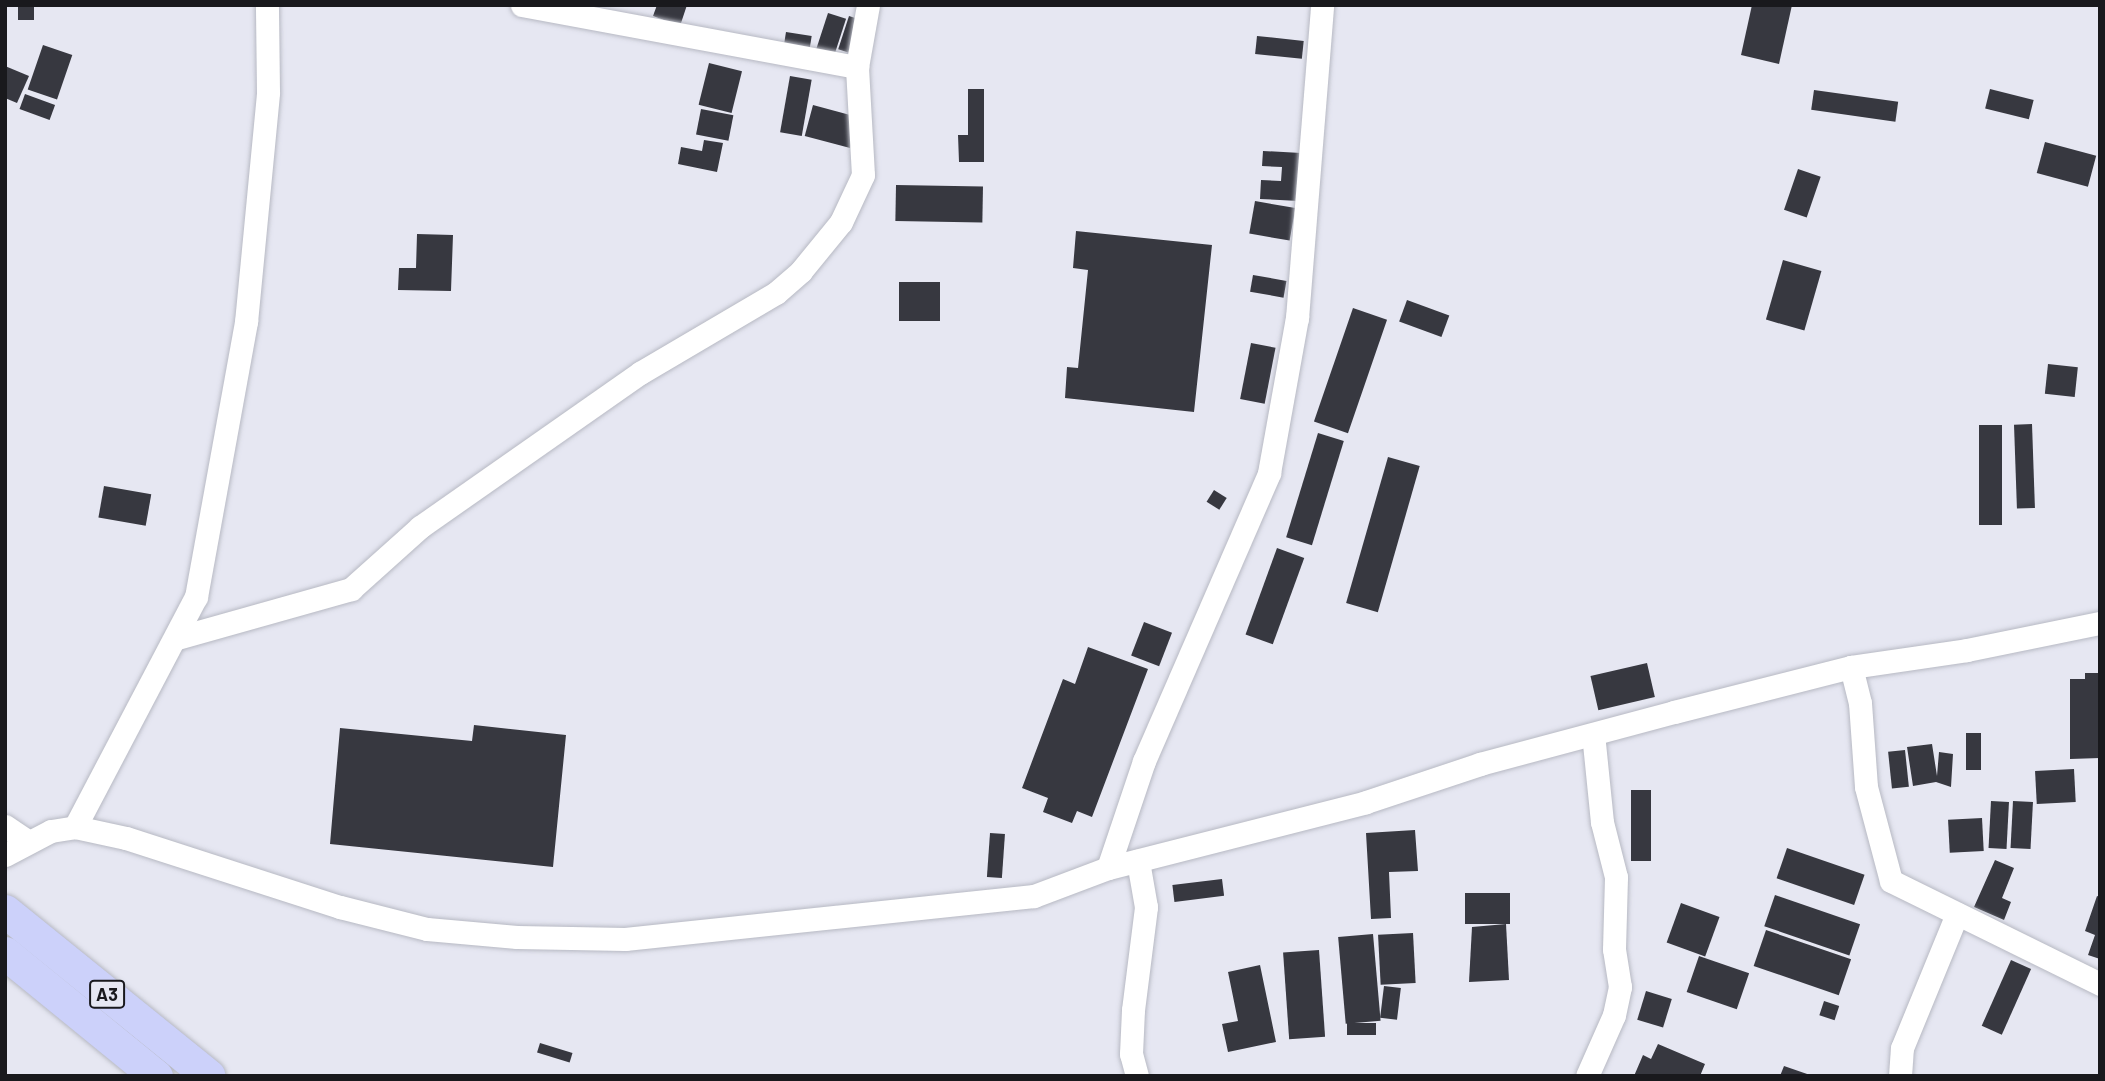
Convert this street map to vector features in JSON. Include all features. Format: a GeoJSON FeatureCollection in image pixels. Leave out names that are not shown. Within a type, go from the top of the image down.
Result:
{"type":"FeatureCollection","features":[{"type":"Feature","properties":{"kind":"highway","name":"A3"},"geometry":{"type":"LineString","coordinates":[[5,911],[209,1076]]}},
{"type":"Feature","properties":{"kind":"highway","name":"A3"},"geometry":{"type":"LineString","coordinates":[[5,953],[142,1071]]}},
{"type":"Feature","properties":{"kind":"street"},"geometry":{"type":"LineString","coordinates":[[75,827],[177,638],[196,597],[246,322],[268,92],[267,5]]}},
{"type":"Feature","properties":{"kind":"street"},"geometry":{"type":"LineString","coordinates":[[522,5],[857,67]]}},
{"type":"Feature","properties":{"kind":"street"},"geometry":{"type":"LineString","coordinates":[[177,638],[351,589],[420,527],[571,425],[640,373],[776,293],[841,222],[863,175],[857,67],[868,5]]}},
{"type":"Feature","properties":{"kind":"street"},"geometry":{"type":"LineString","coordinates":[[1108,868],[1144,761],[1269,473],[1297,318],[1322,5]]}},
{"type":"Feature","properties":{"kind":"street"},"geometry":{"type":"LineString","coordinates":[[5,855],[27,841],[75,827],[378,917],[427,929],[517,937],[625,939],[1034,896],[1108,868],[1366,802],[1480,764],[1851,667],[1967,650],[2100,623]]}},
{"type":"Feature","properties":{"kind":"street"},"geometry":{"type":"LineString","coordinates":[[1851,667],[1860,703],[1866,787],[1891,881],[2100,984]]}},
{"type":"Feature","properties":{"kind":"street"},"geometry":{"type":"LineString","coordinates":[[1587,1076],[1614,1015],[1620,987],[1614,949],[1616,877],[1602,822],[1593,734]]}},
{"type":"Feature","properties":{"kind":"street"},"geometry":{"type":"LineString","coordinates":[[5,826],[27,841]]}},
{"type":"Feature","properties":{"kind":"street"},"geometry":{"type":"LineString","coordinates":[[1137,1076],[1131,1054],[1133,1010],[1146,907],[1138,861]]}},
{"type":"Feature","properties":{"kind":"street"},"geometry":{"type":"LineString","coordinates":[[1900,1076],[1902,1048],[1957,914]]}},
{"type":"Feature","properties":{"kind":"building"},"geometry":{"type":"Polygon","coordinates":[[[18,5],[34,5],[34,20],[18,20],[18,5]]]}},
{"type":"Feature","properties":{"kind":"building"},"geometry":{"type":"Polygon","coordinates":[[[657,5],[687,5],[680,26],[653,16],[657,5]]]}},
{"type":"Feature","properties":{"kind":"building"},"geometry":{"type":"Polygon","coordinates":[[[1752,5],[1792,5],[1779,64],[1741,55],[1752,5]]]}},
{"type":"Feature","properties":{"kind":"building"},"geometry":{"type":"Polygon","coordinates":[[[828,13],[846,19],[834,56],[816,50],[828,13]]]}},
{"type":"Feature","properties":{"kind":"building"},"geometry":{"type":"Polygon","coordinates":[[[849,16],[868,22],[857,55],[838,49],[849,16]]]}},
{"type":"Feature","properties":{"kind":"building"},"geometry":{"type":"Polygon","coordinates":[[[786,32],[812,36],[809,54],[783,50],[786,32]]]}},
{"type":"Feature","properties":{"kind":"building"},"geometry":{"type":"Polygon","coordinates":[[[1257,36],[1304,41],[1302,59],[1255,54],[1257,36]]]}},
{"type":"Feature","properties":{"kind":"building"},"geometry":{"type":"Polygon","coordinates":[[[43,45],[72,55],[57,100],[28,89],[43,45]]]}},
{"type":"Feature","properties":{"kind":"building"},"geometry":{"type":"Polygon","coordinates":[[[709,63],[742,71],[732,113],[699,105],[709,63]]]}},
{"type":"Feature","properties":{"kind":"building"},"geometry":{"type":"Polygon","coordinates":[[[5,66],[29,76],[17,103],[5,98],[5,66]]]}},
{"type":"Feature","properties":{"kind":"building"},"geometry":{"type":"Polygon","coordinates":[[[790,76],[812,80],[802,136],[780,132],[790,76]]]}},
{"type":"Feature","properties":{"kind":"building"},"geometry":{"type":"Polygon","coordinates":[[[968,89],[984,89],[984,162],[959,162],[958,135],[968,135],[968,89]]]}},
{"type":"Feature","properties":{"kind":"building"},"geometry":{"type":"Polygon","coordinates":[[[1990,89],[2034,100],[2029,119],[1985,108],[1990,89]]]}},
{"type":"Feature","properties":{"kind":"building"},"geometry":{"type":"Polygon","coordinates":[[[1814,90],[1898,102],[1895,122],[1811,110],[1814,90]]]}},
{"type":"Feature","properties":{"kind":"building"},"geometry":{"type":"Polygon","coordinates":[[[25,94],[55,105],[50,120],[20,109],[25,94]]]}},
{"type":"Feature","properties":{"kind":"building"},"geometry":{"type":"Polygon","coordinates":[[[813,105],[858,117],[850,148],[805,136],[813,105]]]}},
{"type":"Feature","properties":{"kind":"building"},"geometry":{"type":"Polygon","coordinates":[[[701,109],[733,115],[728,141],[696,135],[701,109]]]}},
{"type":"Feature","properties":{"kind":"building"},"geometry":{"type":"Polygon","coordinates":[[[704,140],[723,143],[717,172],[678,164],[681,147],[702,151],[704,140]]]}},
{"type":"Feature","properties":{"kind":"building"},"geometry":{"type":"Polygon","coordinates":[[[2045,142],[2096,156],[2088,187],[2037,173],[2045,142]]]}},
{"type":"Feature","properties":{"kind":"building"},"geometry":{"type":"Polygon","coordinates":[[[1263,151],[1301,153],[1299,201],[1260,199],[1261,180],[1281,181],[1282,167],[1262,166],[1263,151]]]}},
{"type":"Feature","properties":{"kind":"building"},"geometry":{"type":"Polygon","coordinates":[[[1798,169],[1821,177],[1807,217],[1784,210],[1798,169]]]}},
{"type":"Feature","properties":{"kind":"building"},"geometry":{"type":"Polygon","coordinates":[[[896,185],[983,187],[982,223],[895,221],[896,185]]]}},
{"type":"Feature","properties":{"kind":"building"},"geometry":{"type":"Polygon","coordinates":[[[1255,201],[1295,208],[1290,241],[1249,233],[1255,201]]]}},
{"type":"Feature","properties":{"kind":"building"},"geometry":{"type":"Polygon","coordinates":[[[1076,231],[1212,245],[1194,412],[1065,398],[1067,367],[1078,368],[1088,270],[1073,268],[1076,231]]]}},
{"type":"Feature","properties":{"kind":"building"},"geometry":{"type":"Polygon","coordinates":[[[417,234],[453,235],[451,291],[398,290],[399,268],[416,268],[417,234]]]}},
{"type":"Feature","properties":{"kind":"building"},"geometry":{"type":"Polygon","coordinates":[[[1783,260],[1821,271],[1804,331],[1766,320],[1783,260]]]}},
{"type":"Feature","properties":{"kind":"building"},"geometry":{"type":"Polygon","coordinates":[[[1253,275],[1286,281],[1284,298],[1250,292],[1253,275]]]}},
{"type":"Feature","properties":{"kind":"building"},"geometry":{"type":"Polygon","coordinates":[[[899,282],[940,282],[940,321],[899,321],[899,282]]]}},
{"type":"Feature","properties":{"kind":"building"},"geometry":{"type":"Polygon","coordinates":[[[1407,300],[1449,315],[1441,337],[1399,322],[1407,300]]]}},
{"type":"Feature","properties":{"kind":"building"},"geometry":{"type":"Polygon","coordinates":[[[1353,308],[1387,320],[1348,433],[1314,421],[1353,308]]]}},
{"type":"Feature","properties":{"kind":"building"},"geometry":{"type":"Polygon","coordinates":[[[1251,343],[1276,348],[1265,404],[1240,399],[1251,343]]]}},
{"type":"Feature","properties":{"kind":"building"},"geometry":{"type":"Polygon","coordinates":[[[2048,364],[2078,367],[2075,397],[2045,394],[2048,364]]]}},
{"type":"Feature","properties":{"kind":"building"},"geometry":{"type":"Polygon","coordinates":[[[2032,424],[2035,508],[2017,509],[2014,425],[2032,424]]]}},
{"type":"Feature","properties":{"kind":"building"},"geometry":{"type":"Polygon","coordinates":[[[1979,425],[2002,425],[2002,525],[1979,525],[1979,425]]]}},
{"type":"Feature","properties":{"kind":"building"},"geometry":{"type":"Polygon","coordinates":[[[1318,433],[1344,441],[1312,545],[1286,537],[1318,433]]]}},
{"type":"Feature","properties":{"kind":"building"},"geometry":{"type":"Polygon","coordinates":[[[1388,457],[1420,466],[1378,612],[1346,603],[1388,457]]]}},
{"type":"Feature","properties":{"kind":"building"},"geometry":{"type":"Polygon","coordinates":[[[104,486],[151,494],[146,526],[98,518],[104,486]]]}},
{"type":"Feature","properties":{"kind":"building"},"geometry":{"type":"Polygon","coordinates":[[[1214,490],[1227,498],[1219,510],[1207,502],[1214,490]]]}},
{"type":"Feature","properties":{"kind":"building"},"geometry":{"type":"Polygon","coordinates":[[[1277,548],[1304,558],[1273,644],[1246,634],[1277,548]]]}},
{"type":"Feature","properties":{"kind":"building"},"geometry":{"type":"Polygon","coordinates":[[[1144,622],[1172,633],[1159,666],[1131,656],[1144,622]]]}},
{"type":"Feature","properties":{"kind":"building"},"geometry":{"type":"Polygon","coordinates":[[[1088,647],[1148,669],[1092,817],[1077,811],[1072,823],[1043,812],[1048,798],[1022,788],[1063,679],[1075,684],[1088,647]]]}},
{"type":"Feature","properties":{"kind":"building"},"geometry":{"type":"Polygon","coordinates":[[[1647,663],[1655,697],[1598,710],[1590,676],[1647,663]]]}},
{"type":"Feature","properties":{"kind":"building"},"geometry":{"type":"Polygon","coordinates":[[[2085,673],[2100,673],[2100,758],[2070,759],[2070,679],[2085,679],[2085,673]]]}},
{"type":"Feature","properties":{"kind":"building"},"geometry":{"type":"Polygon","coordinates":[[[474,725],[566,735],[553,867],[330,844],[340,728],[472,741],[474,725]]]}},
{"type":"Feature","properties":{"kind":"building"},"geometry":{"type":"Polygon","coordinates":[[[1966,733],[1981,733],[1981,770],[1966,770],[1966,733]]]}},
{"type":"Feature","properties":{"kind":"building"},"geometry":{"type":"Polygon","coordinates":[[[1932,744],[1937,776],[1939,752],[1953,754],[1951,787],[1936,782],[1913,786],[1907,747],[1932,744]]]}},
{"type":"Feature","properties":{"kind":"building"},"geometry":{"type":"Polygon","coordinates":[[[1905,750],[1909,787],[1892,789],[1888,752],[1905,750]]]}},
{"type":"Feature","properties":{"kind":"building"},"geometry":{"type":"Polygon","coordinates":[[[2074,769],[2076,802],[2037,804],[2035,771],[2074,769]]]}},
{"type":"Feature","properties":{"kind":"building"},"geometry":{"type":"Polygon","coordinates":[[[1631,790],[1651,790],[1651,861],[1631,861],[1631,790]]]}},
{"type":"Feature","properties":{"kind":"building"},"geometry":{"type":"Polygon","coordinates":[[[1991,801],[2009,802],[2007,849],[1989,848],[1991,801]]]}},
{"type":"Feature","properties":{"kind":"building"},"geometry":{"type":"Polygon","coordinates":[[[2013,801],[2033,802],[2031,849],[2011,848],[2013,801]]]}},
{"type":"Feature","properties":{"kind":"building"},"geometry":{"type":"Polygon","coordinates":[[[1982,818],[1984,851],[1950,853],[1948,820],[1982,818]]]}},
{"type":"Feature","properties":{"kind":"building"},"geometry":{"type":"Polygon","coordinates":[[[1415,830],[1418,871],[1389,872],[1391,918],[1371,919],[1366,833],[1415,830]]]}},
{"type":"Feature","properties":{"kind":"building"},"geometry":{"type":"Polygon","coordinates":[[[990,833],[1005,834],[1002,878],[987,877],[990,833]]]}},
{"type":"Feature","properties":{"kind":"building"},"geometry":{"type":"Polygon","coordinates":[[[1787,848],[1865,875],[1854,905],[1777,878],[1787,848]]]}},
{"type":"Feature","properties":{"kind":"building"},"geometry":{"type":"Polygon","coordinates":[[[1995,860],[2014,868],[2002,898],[2011,902],[2004,920],[1974,907],[1995,860]]]}},
{"type":"Feature","properties":{"kind":"building"},"geometry":{"type":"Polygon","coordinates":[[[1222,879],[1224,896],[1174,902],[1172,885],[1222,879]]]}},
{"type":"Feature","properties":{"kind":"building"},"geometry":{"type":"Polygon","coordinates":[[[1465,893],[1510,893],[1510,924],[1465,924],[1465,893]]]}},
{"type":"Feature","properties":{"kind":"building"},"geometry":{"type":"Polygon","coordinates":[[[1775,895],[1860,924],[1849,956],[1764,926],[1775,895]]]}},
{"type":"Feature","properties":{"kind":"building"},"geometry":{"type":"Polygon","coordinates":[[[2097,896],[2100,897],[2100,959],[2088,955],[2095,935],[2085,931],[2097,896]]]}},
{"type":"Feature","properties":{"kind":"building"},"geometry":{"type":"Polygon","coordinates":[[[1681,903],[1720,917],[1705,956],[1667,942],[1681,903]]]}},
{"type":"Feature","properties":{"kind":"building"},"geometry":{"type":"Polygon","coordinates":[[[1506,924],[1509,980],[1469,982],[1472,927],[1506,924]]]}},
{"type":"Feature","properties":{"kind":"building"},"geometry":{"type":"Polygon","coordinates":[[[1766,930],[1851,959],[1839,995],[1754,966],[1766,930]]]}},
{"type":"Feature","properties":{"kind":"building"},"geometry":{"type":"Polygon","coordinates":[[[1413,933],[1416,983],[1381,985],[1378,935],[1413,933]]]}},
{"type":"Feature","properties":{"kind":"building"},"geometry":{"type":"Polygon","coordinates":[[[1373,934],[1381,1021],[1346,1024],[1338,937],[1373,934]]]}},
{"type":"Feature","properties":{"kind":"building"},"geometry":{"type":"Polygon","coordinates":[[[1319,950],[1325,1037],[1289,1039],[1283,953],[1319,950]]]}},
{"type":"Feature","properties":{"kind":"building"},"geometry":{"type":"Polygon","coordinates":[[[1699,956],[1749,973],[1737,1009],[1687,992],[1699,956]]]}},
{"type":"Feature","properties":{"kind":"building"},"geometry":{"type":"Polygon","coordinates":[[[2011,960],[2031,969],[2002,1035],[1982,1026],[2011,960]]]}},
{"type":"Feature","properties":{"kind":"building"},"geometry":{"type":"Polygon","coordinates":[[[1260,965],[1276,1042],[1228,1052],[1222,1024],[1238,1021],[1228,972],[1260,965]]]}},
{"type":"Feature","properties":{"kind":"building"},"geometry":{"type":"Polygon","coordinates":[[[1384,986],[1401,988],[1397,1020],[1380,1018],[1384,986]]]}},
{"type":"Feature","properties":{"kind":"building"},"geometry":{"type":"Polygon","coordinates":[[[1646,991],[1672,999],[1663,1028],[1637,1020],[1646,991]]]}},
{"type":"Feature","properties":{"kind":"building"},"geometry":{"type":"Polygon","coordinates":[[[1824,1001],[1839,1006],[1835,1020],[1819,1015],[1824,1001]]]}},
{"type":"Feature","properties":{"kind":"building"},"geometry":{"type":"Polygon","coordinates":[[[1347,1023],[1376,1023],[1376,1035],[1347,1035],[1347,1023]]]}},
{"type":"Feature","properties":{"kind":"building"},"geometry":{"type":"Polygon","coordinates":[[[540,1043],[573,1053],[570,1063],[537,1053],[540,1043]]]}},
{"type":"Feature","properties":{"kind":"building"},"geometry":{"type":"Polygon","coordinates":[[[1658,1044],[1705,1064],[1700,1076],[1634,1076],[1643,1055],[1651,1059],[1658,1044]]]}},
{"type":"Feature","properties":{"kind":"building"},"geometry":{"type":"Polygon","coordinates":[[[1784,1066],[1810,1075],[1810,1076],[1780,1076],[1784,1066]]]}}]}
